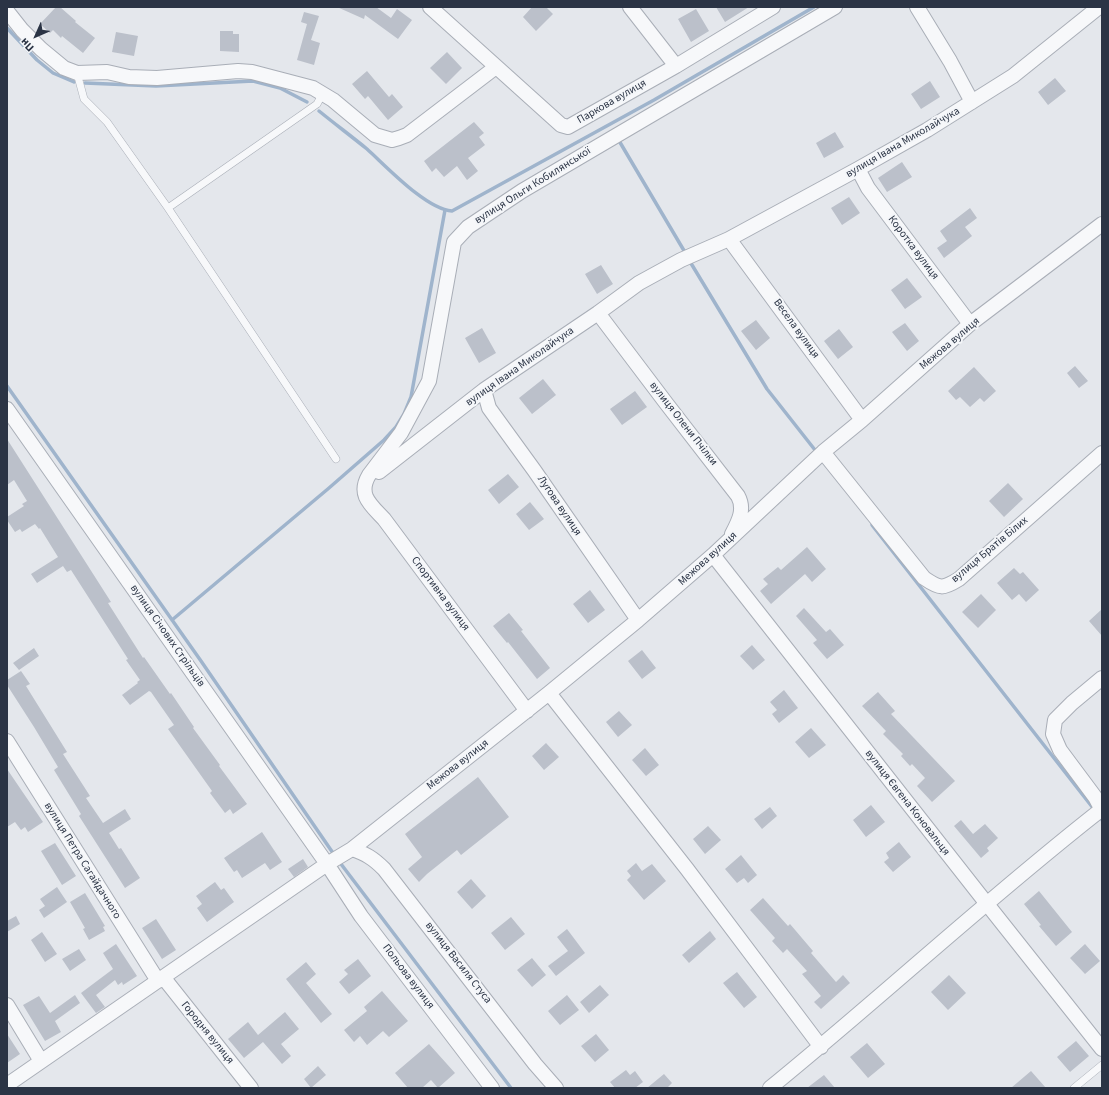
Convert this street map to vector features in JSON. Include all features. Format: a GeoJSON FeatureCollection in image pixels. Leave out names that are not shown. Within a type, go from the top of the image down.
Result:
{"type":"FeatureCollection","features":[{"type":"Feature","properties":{"kind":"street","name":"Паркова вулиця"},"geometry":{"type":"LineString","coordinates":[[430,7],[561,125],[568,127],[676,66],[773,7]]}},
{"type":"Feature","properties":{"kind":"street"},"geometry":{"type":"LineString","coordinates":[[630,7],[676,66]]}},
{"type":"Feature","properties":{"kind":"street","name":"вулиця Ольги Кобилянської"},"geometry":{"type":"LineString","coordinates":[[367,479],[401,433],[429,381],[454,242],[468,227],[522,191],[835,7]]}},
{"type":"Feature","properties":{"kind":"street"},"geometry":{"type":"LineString","coordinates":[[917,7],[950,61],[972,102]]}},
{"type":"Feature","properties":{"kind":"street","name":"вулиця Івана Миколайчука"},"geometry":{"type":"LineString","coordinates":[[367,479],[484,390],[598,313],[639,283],[687,257],[729,239],[927,130],[1014,76],[1099,7]]}},
{"type":"Feature","properties":{"kind":"street"},"geometry":{"type":"LineString","coordinates":[[7,11],[22,30],[41,49],[64,68],[77,73],[107,72],[128,77],[151,78],[238,71],[252,72],[314,88],[333,100],[375,136],[392,140],[407,135],[496,67]]}},
{"type":"Feature","properties":{"kind":"street","name":"Коротка вулиця"},"geometry":{"type":"LineString","coordinates":[[858,169],[868,188],[970,324]]}},
{"type":"Feature","properties":{"kind":"street","name":"Межова вулиця"},"geometry":{"type":"LineString","coordinates":[[7,1085],[327,864],[352,849],[549,694],[638,620],[713,555],[823,452],[862,420],[970,324],[1102,224]]}},
{"type":"Feature","properties":{"kind":"street","name":"Весела вулиця"},"geometry":{"type":"LineString","coordinates":[[729,239],[862,420]]}},
{"type":"Feature","properties":{"kind":"street","name":"вулиця Олени Пчілки"},"geometry":{"type":"LineString","coordinates":[[598,313],[742,503],[742,509],[737,524],[727,542]]}},
{"type":"Feature","properties":{"kind":"street","name":"Лугова вулиця"},"geometry":{"type":"LineString","coordinates":[[484,390],[489,408],[638,620]]}},
{"type":"Feature","properties":{"kind":"street","name":"вулиця Січових Стрільців"},"geometry":{"type":"LineString","coordinates":[[7,408],[327,864]]}},
{"type":"Feature","properties":{"kind":"street","name":"вулиця Братів Білих"},"geometry":{"type":"LineString","coordinates":[[823,452],[924,578],[935,586],[946,586],[959,579],[1102,453]]}},
{"type":"Feature","properties":{"kind":"street","name":"Спортивна вулиця"},"geometry":{"type":"LineString","coordinates":[[367,479],[363,488],[365,496],[369,502],[384,519],[527,711]]}},
{"type":"Feature","properties":{"kind":"street","name":"вулиця Євгена Коновальця"},"geometry":{"type":"LineString","coordinates":[[713,555],[986,904],[1102,1049]]}},
{"type":"Feature","properties":{"kind":"street"},"geometry":{"type":"LineString","coordinates":[[770,1088],[1056,845],[1102,809],[1095,797],[1060,750],[1053,734],[1055,720],[1072,703],[1102,678]]}},
{"type":"Feature","properties":{"kind":"street"},"geometry":{"type":"LineString","coordinates":[[549,694],[687,869],[820,1047]]}},
{"type":"Feature","properties":{"kind":"street","name":"вулиця Петра Сагайдачного"},"geometry":{"type":"LineString","coordinates":[[7,741],[160,979]]}},
{"type":"Feature","properties":{"kind":"street","name":"вулиця Василя Стуса"},"geometry":{"type":"LineString","coordinates":[[352,849],[374,859],[384,869],[535,1064],[556,1088]]}},
{"type":"Feature","properties":{"kind":"street","name":"Польова вулиця"},"geometry":{"type":"LineString","coordinates":[[327,864],[361,916],[492,1088]]}},
{"type":"Feature","properties":{"kind":"street","name":"Городня вулиця"},"geometry":{"type":"LineString","coordinates":[[160,979],[251,1088]]}},
{"type":"Feature","properties":{"kind":"street"},"geometry":{"type":"LineString","coordinates":[[7,1005],[41,1061]]}},
{"type":"Feature","properties":{"kind":"lane"},"geometry":{"type":"LineString","coordinates":[[77,73],[84,99],[107,122],[168,208],[336,459]]}},
{"type":"Feature","properties":{"kind":"lane"},"geometry":{"type":"LineString","coordinates":[[168,208],[317,104],[323,93]]}},
{"type":"Feature","properties":{"kind":"lane"},"geometry":{"type":"LineString","coordinates":[[1074,1088],[1102,1065]]}},
{"type":"Feature","properties":{"kind":"building"},"geometry":{"type":"Polygon","coordinates":[[[56,7],[60,7],[76,21],[75,22],[95,38],[83,53],[62,36],[61,38],[53,30],[50,33],[40,24],[56,7]]]}},
{"type":"Feature","properties":{"kind":"building"},"geometry":{"type":"Polygon","coordinates":[[[337,7],[376,7],[391,18],[397,9],[412,20],[398,39],[365,15],[364,19],[337,7]]]}},
{"type":"Feature","properties":{"kind":"building"},"geometry":{"type":"Polygon","coordinates":[[[532,7],[546,7],[553,14],[536,31],[523,17],[532,7]]]}},
{"type":"Feature","properties":{"kind":"building"},"geometry":{"type":"Polygon","coordinates":[[[716,7],[749,7],[725,22],[716,7]]]}},
{"type":"Feature","properties":{"kind":"building"},"geometry":{"type":"Polygon","coordinates":[[[696,9],[709,31],[691,42],[678,19],[696,9]]]}},
{"type":"Feature","properties":{"kind":"building"},"geometry":{"type":"Polygon","coordinates":[[[304,12],[319,16],[311,40],[320,43],[314,65],[297,60],[307,24],[301,22],[304,12]]]}},
{"type":"Feature","properties":{"kind":"building"},"geometry":{"type":"Polygon","coordinates":[[[220,31],[233,31],[233,34],[239,34],[239,52],[220,51],[220,31]]]}},
{"type":"Feature","properties":{"kind":"building"},"geometry":{"type":"Polygon","coordinates":[[[116,32],[138,36],[134,56],[112,52],[116,32]]]}},
{"type":"Feature","properties":{"kind":"building"},"geometry":{"type":"Polygon","coordinates":[[[447,52],[462,68],[446,84],[430,68],[447,52]]]}},
{"type":"Feature","properties":{"kind":"building"},"geometry":{"type":"Polygon","coordinates":[[[367,71],[389,97],[392,94],[403,107],[388,120],[368,96],[365,99],[352,84],[367,71]]]}},
{"type":"Feature","properties":{"kind":"building"},"geometry":{"type":"Polygon","coordinates":[[[1055,78],[1066,91],[1048,105],[1038,92],[1055,78]]]}},
{"type":"Feature","properties":{"kind":"building"},"geometry":{"type":"Polygon","coordinates":[[[930,81],[940,97],[921,109],[911,94],[930,81]]]}},
{"type":"Feature","properties":{"kind":"building"},"geometry":{"type":"Polygon","coordinates":[[[474,122],[484,133],[479,137],[485,145],[468,158],[478,171],[467,180],[457,166],[444,177],[436,168],[432,172],[424,161],[474,122]]]}},
{"type":"Feature","properties":{"kind":"building"},"geometry":{"type":"Polygon","coordinates":[[[835,132],[844,147],[824,158],[816,143],[835,132]]]}},
{"type":"Feature","properties":{"kind":"building"},"geometry":{"type":"Polygon","coordinates":[[[902,162],[912,177],[887,192],[878,178],[902,162]]]}},
{"type":"Feature","properties":{"kind":"building"},"geometry":{"type":"Polygon","coordinates":[[[849,197],[860,213],[842,225],[831,208],[849,197]]]}},
{"type":"Feature","properties":{"kind":"building"},"geometry":{"type":"Polygon","coordinates":[[[970,208],[977,218],[965,227],[972,236],[944,258],[937,248],[947,241],[940,231],[970,208]]]}},
{"type":"Feature","properties":{"kind":"building"},"geometry":{"type":"Polygon","coordinates":[[[601,265],[613,284],[597,294],[585,274],[601,265]]]}},
{"type":"Feature","properties":{"kind":"building"},"geometry":{"type":"Polygon","coordinates":[[[907,278],[922,297],[905,309],[891,290],[907,278]]]}},
{"type":"Feature","properties":{"kind":"building"},"geometry":{"type":"Polygon","coordinates":[[[756,320],[770,338],[756,350],[741,331],[756,320]]]}},
{"type":"Feature","properties":{"kind":"building"},"geometry":{"type":"Polygon","coordinates":[[[905,323],[919,341],[907,351],[892,332],[905,323]]]}},
{"type":"Feature","properties":{"kind":"building"},"geometry":{"type":"Polygon","coordinates":[[[482,328],[496,353],[479,363],[465,338],[482,328]]]}},
{"type":"Feature","properties":{"kind":"building"},"geometry":{"type":"Polygon","coordinates":[[[839,329],[853,347],[838,359],[824,341],[839,329]]]}},
{"type":"Feature","properties":{"kind":"building"},"geometry":{"type":"Polygon","coordinates":[[[1075,366],[1088,381],[1079,388],[1067,373],[1075,366]]]}},
{"type":"Feature","properties":{"kind":"building"},"geometry":{"type":"Polygon","coordinates":[[[974,367],[996,391],[984,402],[980,398],[970,407],[960,397],[956,400],[948,391],[974,367]]]}},
{"type":"Feature","properties":{"kind":"building"},"geometry":{"type":"Polygon","coordinates":[[[543,379],[556,395],[532,414],[519,398],[543,379]]]}},
{"type":"Feature","properties":{"kind":"building"},"geometry":{"type":"Polygon","coordinates":[[[635,391],[647,407],[622,425],[610,409],[635,391]]]}},
{"type":"Feature","properties":{"kind":"building"},"geometry":{"type":"Polygon","coordinates":[[[7,439],[111,602],[108,603],[143,658],[144,657],[170,694],[171,693],[194,727],[193,728],[220,765],[219,766],[247,804],[233,814],[230,809],[225,813],[210,793],[212,791],[168,729],[174,725],[151,692],[149,691],[130,705],[122,695],[140,680],[126,660],[128,659],[71,570],[67,572],[63,566],[37,583],[31,574],[58,557],[40,528],[39,529],[35,524],[22,532],[20,529],[15,532],[7,520],[7,517],[24,506],[22,504],[27,501],[14,480],[7,485],[7,439]]]}},
{"type":"Feature","properties":{"kind":"building"},"geometry":{"type":"Polygon","coordinates":[[[508,474],[519,487],[499,504],[488,490],[508,474]]]}},
{"type":"Feature","properties":{"kind":"building"},"geometry":{"type":"Polygon","coordinates":[[[1008,483],[1023,499],[1004,517],[989,501],[1008,483]]]}},
{"type":"Feature","properties":{"kind":"building"},"geometry":{"type":"Polygon","coordinates":[[[530,502],[544,519],[529,530],[516,514],[530,502]]]}},
{"type":"Feature","properties":{"kind":"building"},"geometry":{"type":"Polygon","coordinates":[[[807,547],[826,569],[812,582],[805,574],[771,604],[760,591],[768,584],[763,579],[778,567],[781,570],[807,547]]]}},
{"type":"Feature","properties":{"kind":"building"},"geometry":{"type":"Polygon","coordinates":[[[1014,568],[1020,574],[1023,572],[1039,590],[1026,602],[1019,594],[1012,600],[997,583],[1014,568]]]}},
{"type":"Feature","properties":{"kind":"building"},"geometry":{"type":"Polygon","coordinates":[[[590,590],[605,610],[588,623],[573,604],[590,590]]]}},
{"type":"Feature","properties":{"kind":"building"},"geometry":{"type":"Polygon","coordinates":[[[981,594],[996,610],[978,628],[962,612],[981,594]]]}},
{"type":"Feature","properties":{"kind":"building"},"geometry":{"type":"Polygon","coordinates":[[[804,608],[826,632],[830,629],[844,645],[827,659],[813,643],[817,640],[796,616],[804,608]]]}},
{"type":"Feature","properties":{"kind":"building"},"geometry":{"type":"Polygon","coordinates":[[[1102,609],[1102,636],[1089,621],[1102,609]]]}},
{"type":"Feature","properties":{"kind":"building"},"geometry":{"type":"Polygon","coordinates":[[[509,613],[550,668],[537,679],[508,642],[507,643],[493,626],[509,613]]]}},
{"type":"Feature","properties":{"kind":"building"},"geometry":{"type":"Polygon","coordinates":[[[752,645],[765,660],[753,670],[740,656],[752,645]]]}},
{"type":"Feature","properties":{"kind":"building"},"geometry":{"type":"Polygon","coordinates":[[[34,648],[39,656],[19,670],[13,663],[34,648]]]}},
{"type":"Feature","properties":{"kind":"building"},"geometry":{"type":"Polygon","coordinates":[[[642,650],[656,668],[642,679],[628,661],[642,650]]]}},
{"type":"Feature","properties":{"kind":"building"},"geometry":{"type":"Polygon","coordinates":[[[21,671],[30,684],[26,686],[67,752],[63,754],[90,796],[86,798],[103,823],[125,809],[131,819],[109,833],[119,849],[121,848],[140,878],[125,888],[79,816],[81,814],[54,770],[58,767],[7,685],[7,680],[21,671]]]}},
{"type":"Feature","properties":{"kind":"building"},"geometry":{"type":"Polygon","coordinates":[[[784,690],[798,708],[779,723],[772,714],[777,710],[770,702],[784,690]]]}},
{"type":"Feature","properties":{"kind":"building"},"geometry":{"type":"Polygon","coordinates":[[[878,692],[895,711],[891,714],[955,781],[932,802],[917,786],[925,778],[912,764],[910,766],[901,756],[903,754],[883,734],[886,731],[862,706],[878,692]]]}},
{"type":"Feature","properties":{"kind":"building"},"geometry":{"type":"Polygon","coordinates":[[[619,711],[632,725],[618,737],[606,722],[619,711]]]}},
{"type":"Feature","properties":{"kind":"building"},"geometry":{"type":"Polygon","coordinates":[[[811,728],[826,745],[809,758],[795,742],[811,728]]]}},
{"type":"Feature","properties":{"kind":"building"},"geometry":{"type":"Polygon","coordinates":[[[546,743],[559,757],[544,770],[532,756],[546,743]]]}},
{"type":"Feature","properties":{"kind":"building"},"geometry":{"type":"Polygon","coordinates":[[[645,748],[659,765],[646,776],[632,760],[645,748]]]}},
{"type":"Feature","properties":{"kind":"building"},"geometry":{"type":"Polygon","coordinates":[[[7,769],[43,822],[28,832],[25,827],[21,830],[15,822],[7,827],[7,769]]]}},
{"type":"Feature","properties":{"kind":"building"},"geometry":{"type":"Polygon","coordinates":[[[478,777],[509,817],[461,855],[457,850],[419,882],[408,869],[422,857],[405,834],[478,777]]]}},
{"type":"Feature","properties":{"kind":"building"},"geometry":{"type":"Polygon","coordinates":[[[871,805],[885,822],[866,837],[853,820],[871,805]]]}},
{"type":"Feature","properties":{"kind":"building"},"geometry":{"type":"Polygon","coordinates":[[[770,807],[777,816],[762,829],[754,819],[770,807]]]}},
{"type":"Feature","properties":{"kind":"building"},"geometry":{"type":"Polygon","coordinates":[[[961,820],[973,834],[985,824],[998,838],[987,848],[989,851],[981,858],[954,826],[961,820]]]}},
{"type":"Feature","properties":{"kind":"building"},"geometry":{"type":"Polygon","coordinates":[[[708,826],[721,840],[705,854],[693,839],[708,826]]]}},
{"type":"Feature","properties":{"kind":"building"},"geometry":{"type":"Polygon","coordinates":[[[262,832],[282,862],[270,870],[265,863],[242,878],[237,870],[234,872],[224,858],[262,832]]]}},
{"type":"Feature","properties":{"kind":"building"},"geometry":{"type":"Polygon","coordinates":[[[899,842],[911,857],[893,872],[884,862],[889,858],[886,853],[899,842]]]}},
{"type":"Feature","properties":{"kind":"building"},"geometry":{"type":"Polygon","coordinates":[[[55,843],[76,876],[62,885],[41,851],[55,843]]]}},
{"type":"Feature","properties":{"kind":"building"},"geometry":{"type":"Polygon","coordinates":[[[741,855],[757,875],[748,883],[744,878],[737,883],[725,869],[741,855]]]}},
{"type":"Feature","properties":{"kind":"building"},"geometry":{"type":"Polygon","coordinates":[[[303,859],[308,867],[294,877],[288,869],[303,859]]]}},
{"type":"Feature","properties":{"kind":"building"},"geometry":{"type":"Polygon","coordinates":[[[636,863],[642,871],[652,864],[666,881],[644,900],[627,880],[631,876],[627,871],[636,863]]]}},
{"type":"Feature","properties":{"kind":"building"},"geometry":{"type":"Polygon","coordinates":[[[471,879],[486,896],[472,909],[457,892],[471,879]]]}},
{"type":"Feature","properties":{"kind":"building"},"geometry":{"type":"Polygon","coordinates":[[[215,882],[221,890],[224,888],[234,902],[207,922],[197,908],[202,904],[196,896],[215,882]]]}},
{"type":"Feature","properties":{"kind":"building"},"geometry":{"type":"Polygon","coordinates":[[[57,887],[67,902],[44,918],[39,910],[45,906],[40,899],[57,887]]]}},
{"type":"Feature","properties":{"kind":"building"},"geometry":{"type":"Polygon","coordinates":[[[1039,891],[1072,932],[1056,946],[1039,926],[1041,925],[1024,904],[1039,891]]]}},
{"type":"Feature","properties":{"kind":"building"},"geometry":{"type":"Polygon","coordinates":[[[85,893],[105,926],[103,927],[105,931],[89,940],[83,929],[85,928],[70,902],[85,893]]]}},
{"type":"Feature","properties":{"kind":"building"},"geometry":{"type":"Polygon","coordinates":[[[763,898],[788,926],[790,924],[813,951],[811,953],[836,982],[843,975],[850,983],[821,1009],[814,1002],[821,996],[802,974],[807,971],[787,949],[783,953],[772,941],[775,938],[750,910],[763,898]]]}},
{"type":"Feature","properties":{"kind":"building"},"geometry":{"type":"Polygon","coordinates":[[[16,916],[20,924],[7,932],[7,921],[16,916]]]}},
{"type":"Feature","properties":{"kind":"building"},"geometry":{"type":"Polygon","coordinates":[[[511,917],[525,934],[505,950],[491,933],[511,917]]]}},
{"type":"Feature","properties":{"kind":"building"},"geometry":{"type":"Polygon","coordinates":[[[156,919],[176,950],[162,959],[142,928],[156,919]]]}},
{"type":"Feature","properties":{"kind":"building"},"geometry":{"type":"Polygon","coordinates":[[[567,929],[585,953],[556,976],[548,966],[568,951],[557,937],[567,929]]]}},
{"type":"Feature","properties":{"kind":"building"},"geometry":{"type":"Polygon","coordinates":[[[710,931],[716,939],[689,963],[682,955],[710,931]]]}},
{"type":"Feature","properties":{"kind":"building"},"geometry":{"type":"Polygon","coordinates":[[[42,932],[57,954],[45,962],[31,940],[42,932]]]}},
{"type":"Feature","properties":{"kind":"building"},"geometry":{"type":"Polygon","coordinates":[[[116,944],[137,976],[123,985],[122,982],[118,985],[115,980],[96,995],[105,1007],[96,1013],[81,993],[113,969],[103,953],[116,944]]]}},
{"type":"Feature","properties":{"kind":"building"},"geometry":{"type":"Polygon","coordinates":[[[1085,944],[1100,961],[1085,974],[1070,958],[1085,944]]]}},
{"type":"Feature","properties":{"kind":"building"},"geometry":{"type":"Polygon","coordinates":[[[79,949],[86,960],[70,971],[62,959],[79,949]]]}},
{"type":"Feature","properties":{"kind":"building"},"geometry":{"type":"Polygon","coordinates":[[[532,958],[546,975],[532,987],[517,970],[532,958]]]}},
{"type":"Feature","properties":{"kind":"building"},"geometry":{"type":"Polygon","coordinates":[[[358,959],[371,976],[349,994],[339,982],[348,974],[344,970],[358,959]]]}},
{"type":"Feature","properties":{"kind":"building"},"geometry":{"type":"Polygon","coordinates":[[[306,962],[316,974],[306,983],[332,1014],[321,1023],[286,979],[306,962]]]}},
{"type":"Feature","properties":{"kind":"building"},"geometry":{"type":"Polygon","coordinates":[[[737,972],[757,997],[744,1008],[723,983],[737,972]]]}},
{"type":"Feature","properties":{"kind":"building"},"geometry":{"type":"Polygon","coordinates":[[[949,975],[966,993],[948,1010],[931,992],[949,975]]]}},
{"type":"Feature","properties":{"kind":"building"},"geometry":{"type":"Polygon","coordinates":[[[600,985],[609,995],[589,1013],[580,1002],[600,985]]]}},
{"type":"Feature","properties":{"kind":"building"},"geometry":{"type":"Polygon","coordinates":[[[382,991],[408,1021],[389,1037],[383,1031],[367,1045],[360,1036],[354,1042],[344,1030],[367,1011],[364,1007],[382,991]]]}},
{"type":"Feature","properties":{"kind":"building"},"geometry":{"type":"Polygon","coordinates":[[[75,995],[80,1003],[55,1021],[61,1032],[45,1041],[23,1005],[39,996],[50,1013],[75,995]]]}},
{"type":"Feature","properties":{"kind":"building"},"geometry":{"type":"Polygon","coordinates":[[[567,995],[579,1010],[560,1025],[548,1011],[567,995]]]}},
{"type":"Feature","properties":{"kind":"building"},"geometry":{"type":"Polygon","coordinates":[[[285,1012],[299,1029],[281,1044],[291,1056],[282,1064],[263,1042],[244,1058],[228,1039],[248,1022],[258,1035],[285,1012]]]}},
{"type":"Feature","properties":{"kind":"building"},"geometry":{"type":"Polygon","coordinates":[[[7,1034],[20,1054],[7,1063],[7,1034]]]}},
{"type":"Feature","properties":{"kind":"building"},"geometry":{"type":"Polygon","coordinates":[[[596,1034],[609,1050],[595,1062],[581,1046],[596,1034]]]}},
{"type":"Feature","properties":{"kind":"building"},"geometry":{"type":"Polygon","coordinates":[[[1076,1041],[1089,1056],[1070,1072],[1057,1057],[1076,1041]]]}},
{"type":"Feature","properties":{"kind":"building"},"geometry":{"type":"Polygon","coordinates":[[[867,1043],[885,1064],[868,1078],[850,1057],[867,1043]]]}},
{"type":"Feature","properties":{"kind":"building"},"geometry":{"type":"Polygon","coordinates":[[[429,1044],[455,1073],[438,1088],[431,1080],[422,1088],[408,1088],[395,1073],[429,1044]]]}},
{"type":"Feature","properties":{"kind":"building"},"geometry":{"type":"Polygon","coordinates":[[[318,1066],[326,1075],[311,1088],[304,1079],[318,1066]]]}},
{"type":"Feature","properties":{"kind":"building"},"geometry":{"type":"Polygon","coordinates":[[[626,1070],[630,1075],[635,1071],[643,1082],[635,1088],[615,1088],[610,1082],[626,1070]]]}},
{"type":"Feature","properties":{"kind":"building"},"geometry":{"type":"Polygon","coordinates":[[[1031,1071],[1046,1088],[1011,1088],[1031,1071]]]}},
{"type":"Feature","properties":{"kind":"building"},"geometry":{"type":"Polygon","coordinates":[[[664,1074],[672,1083],[667,1088],[647,1088],[664,1074]]]}},
{"type":"Feature","properties":{"kind":"building"},"geometry":{"type":"Polygon","coordinates":[[[824,1075],[835,1088],[807,1088],[824,1075]]]}},
{"type":"Feature","properties":{"kind":"waterway"},"geometry":{"type":"LineString","coordinates":[[319,111],[367,149],[407,186],[431,203],[452,211],[654,100],[814,7]]}},
{"type":"Feature","properties":{"kind":"waterway"},"geometry":{"type":"LineString","coordinates":[[7,28],[37,60],[53,73],[74,82]]}},
{"type":"Feature","properties":{"kind":"waterway"},"geometry":{"type":"LineString","coordinates":[[85,83],[156,86],[253,81],[280,88],[307,102]]}},
{"type":"Feature","properties":{"kind":"waterway"},"geometry":{"type":"LineString","coordinates":[[618,139],[686,254]]}},
{"type":"Feature","properties":{"kind":"waterway"},"geometry":{"type":"LineString","coordinates":[[172,620],[329,488],[384,440],[396,427],[404,414],[411,397],[445,210]]}},
{"type":"Feature","properties":{"kind":"waterway"},"geometry":{"type":"LineString","coordinates":[[689,260],[767,389],[815,450]]}},
{"type":"Feature","properties":{"kind":"waterway"},"geometry":{"type":"LineString","coordinates":[[7,386],[201,661],[333,853]]}},
{"type":"Feature","properties":{"kind":"waterway"},"geometry":{"type":"LineString","coordinates":[[872,525],[1093,808]]}},
{"type":"Feature","properties":{"kind":"waterway"},"geometry":{"type":"LineString","coordinates":[[341,864],[511,1088]]}}]}
